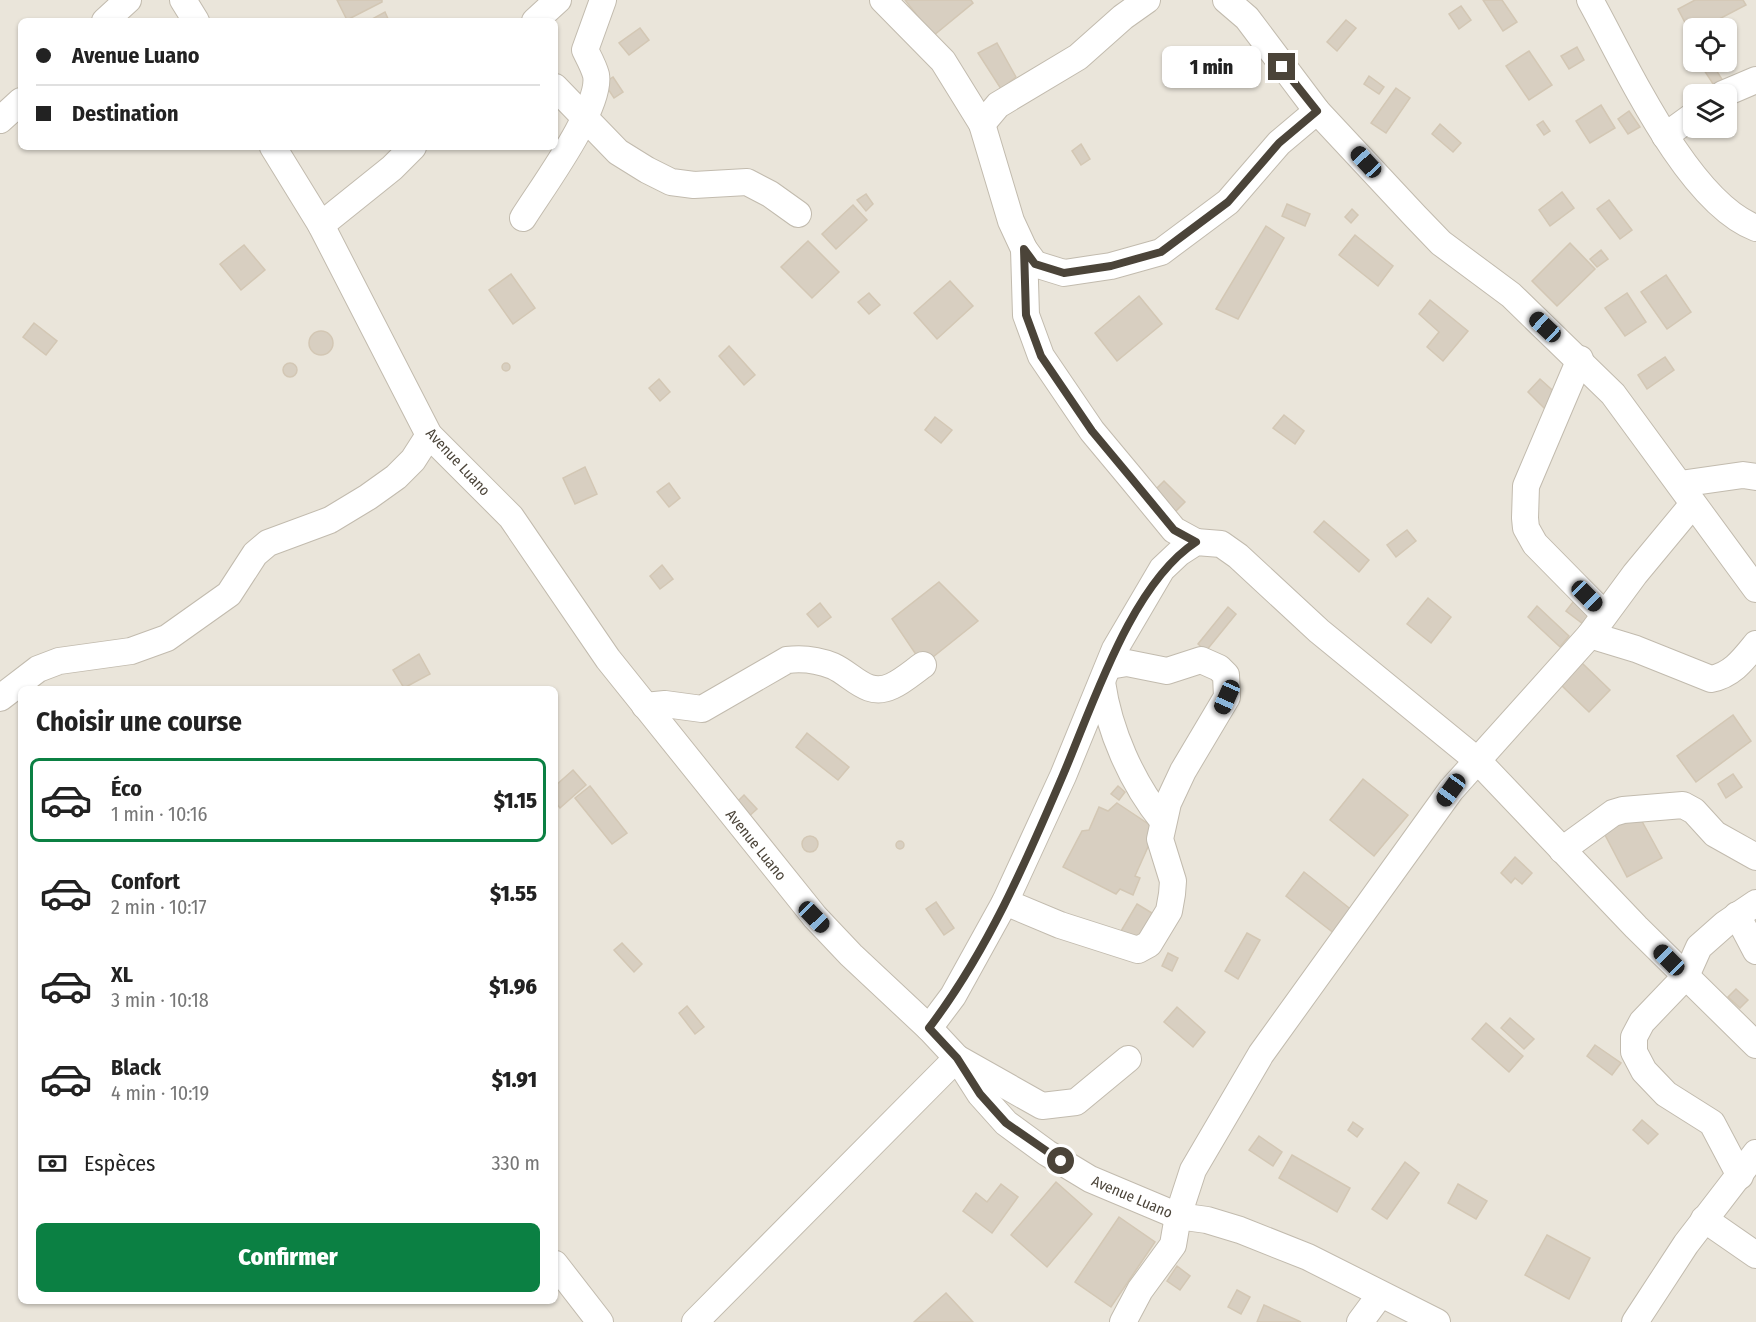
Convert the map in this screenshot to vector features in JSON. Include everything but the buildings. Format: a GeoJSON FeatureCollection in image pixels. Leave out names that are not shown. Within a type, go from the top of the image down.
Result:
{"type":"FeatureCollection","features":[{"type":"Feature","properties":{"kind":"street"},"geometry":{"type":"LineString","coordinates":[[108,18],[128,0]]}},
{"type":"Feature","properties":{"kind":"street"},"geometry":{"type":"LineString","coordinates":[[183,0],[194,18]]}},
{"type":"Feature","properties":{"kind":"street"},"geometry":{"type":"LineString","coordinates":[[539,18],[558,0]]}},
{"type":"Feature","properties":{"kind":"street"},"geometry":{"type":"LineString","coordinates":[[523,218],[592,102],[596,88],[596,75],[585,50],[603,0]]}},
{"type":"Feature","properties":{"kind":"street"},"geometry":{"type":"LineString","coordinates":[[883,0],[943,61],[982,124],[1011,221],[1024,249],[1035,264],[1064,273],[1111,266],[1161,252],[1228,202],[1279,143],[1317,111]]}},
{"type":"Feature","properties":{"kind":"street"},"geometry":{"type":"LineString","coordinates":[[982,124],[998,105],[1078,57],[1123,17],[1147,0]]}},
{"type":"Feature","properties":{"kind":"street"},"geometry":{"type":"LineString","coordinates":[[1226,0],[1247,18],[1317,111],[1441,243],[1511,295],[1580,359],[1613,394],[1756,590]]}},
{"type":"Feature","properties":{"kind":"street"},"geometry":{"type":"LineString","coordinates":[[1590,0],[1665,135],[1706,192],[1752,225]]}},
{"type":"Feature","properties":{"kind":"street"},"geometry":{"type":"LineString","coordinates":[[1737,88],[1756,80]]}},
{"type":"Feature","properties":{"kind":"street"},"geometry":{"type":"LineString","coordinates":[[558,90],[618,152],[647,170],[671,182],[694,185],[747,182],[770,194],[798,214]]}},
{"type":"Feature","properties":{"kind":"street"},"geometry":{"type":"LineString","coordinates":[[0,120],[18,104]]}},
{"type":"Feature","properties":{"kind":"street"},"geometry":{"type":"LineString","coordinates":[[1665,135],[1683,122]]}},
{"type":"Feature","properties":{"kind":"street","name":"Avenue Luano"},"geometry":{"type":"LineString","coordinates":[[275,150],[321,225],[429,435],[512,517],[608,659],[814,917],[957,1058],[980,1094],[1006,1123],[1090,1179],[1178,1216],[1207,1220],[1276,1243],[1437,1322]]}},
{"type":"Feature","properties":{"kind":"street"},"geometry":{"type":"LineString","coordinates":[[321,225],[392,168],[410,150]]}},
{"type":"Feature","properties":{"kind":"street"},"geometry":{"type":"LineString","coordinates":[[1024,249],[1026,315],[1041,356],[1092,431],[1174,530],[1196,542],[1221,544],[1238,556],[1328,638],[1478,761],[1562,850],[1756,1045]]}},
{"type":"Feature","properties":{"kind":"street"},"geometry":{"type":"LineString","coordinates":[[1580,359],[1526,486],[1525,518],[1526,528],[1535,544],[1604,614]]}},
{"type":"Feature","properties":{"kind":"street"},"geometry":{"type":"LineString","coordinates":[[0,698],[38,669],[59,661],[131,651],[167,638],[229,594],[255,554],[268,543],[330,520],[368,497],[396,477],[412,460],[429,435]]}},
{"type":"Feature","properties":{"kind":"street"},"geometry":{"type":"LineString","coordinates":[[1123,1322],[1140,1290],[1173,1245],[1178,1216],[1193,1170],[1261,1054],[1451,790],[1590,635],[1686,494],[1743,475],[1756,477]]}},
{"type":"Feature","properties":{"kind":"street"},"geometry":{"type":"LineString","coordinates":[[929,1028],[953,996],[1005,902],[1115,650],[1162,569],[1179,553],[1196,542]]}},
{"type":"Feature","properties":{"kind":"street"},"geometry":{"type":"LineString","coordinates":[[1590,635],[1636,649],[1711,679],[1733,670],[1756,644]]}},
{"type":"Feature","properties":{"kind":"street"},"geometry":{"type":"LineString","coordinates":[[645,706],[665,704],[702,709],[787,660],[799,658],[834,667],[866,688],[875,689],[891,687],[923,665]]}},
{"type":"Feature","properties":{"kind":"street"},"geometry":{"type":"LineString","coordinates":[[1005,902],[1060,925],[1129,949],[1144,949],[1169,910],[1173,881],[1160,839],[1163,821],[1183,771],[1227,697],[1226,675],[1219,668],[1201,660],[1167,671],[1126,663],[1105,674]]}},
{"type":"Feature","properties":{"kind":"street"},"geometry":{"type":"LineString","coordinates":[[1105,674],[1106,710],[1115,735],[1144,796],[1163,821]]}},
{"type":"Feature","properties":{"kind":"street"},"geometry":{"type":"LineString","coordinates":[[1562,850],[1613,813],[1623,810],[1683,806],[1694,811],[1715,834],[1756,857]]}},
{"type":"Feature","properties":{"kind":"street"},"geometry":{"type":"LineString","coordinates":[[1740,1176],[1722,1138],[1712,1123],[1666,1094],[1644,1071],[1634,1052],[1634,1037],[1642,1022],[1686,976],[1699,946],[1747,909],[1756,951]]}},
{"type":"Feature","properties":{"kind":"street"},"geometry":{"type":"LineString","coordinates":[[694,1322],[957,1058],[1042,1106],[1076,1102],[1094,1090],[1128,1059]]}},
{"type":"Feature","properties":{"kind":"street"},"geometry":{"type":"LineString","coordinates":[[1722,1138],[1756,1139]]}},
{"type":"Feature","properties":{"kind":"street"},"geometry":{"type":"LineString","coordinates":[[1635,1322],[1704,1219],[1756,1153]]}},
{"type":"Feature","properties":{"kind":"street"},"geometry":{"type":"LineString","coordinates":[[1704,1219],[1756,1255]]}},
{"type":"Feature","properties":{"kind":"street"},"geometry":{"type":"LineString","coordinates":[[558,1268],[600,1322]]}},
{"type":"Feature","properties":{"kind":"street"},"geometry":{"type":"LineString","coordinates":[[1360,1322],[1380,1295]]}},
{"type":"Feature","properties":{"kind":"shaded area"},"geometry":{"type":"Polygon","coordinates":[[[0,0],[1756,0],[1756,1322],[0,1322],[0,0]]]}},
{"type":"Feature","properties":{"kind":"route"},"geometry":{"type":"LineString","coordinates":[[1061,1161],[1006,1123],[980,1094],[957,1058],[929,1028],[953,996],[1005,902],[1063,776],[1115,650],[1162,569],[1179,553],[1196,542],[1174,530],[1092,431],[1041,356],[1026,315],[1024,249],[1035,264],[1064,273],[1111,266],[1161,252],[1228,202],[1279,143],[1317,111],[1282,67]]}}]}
